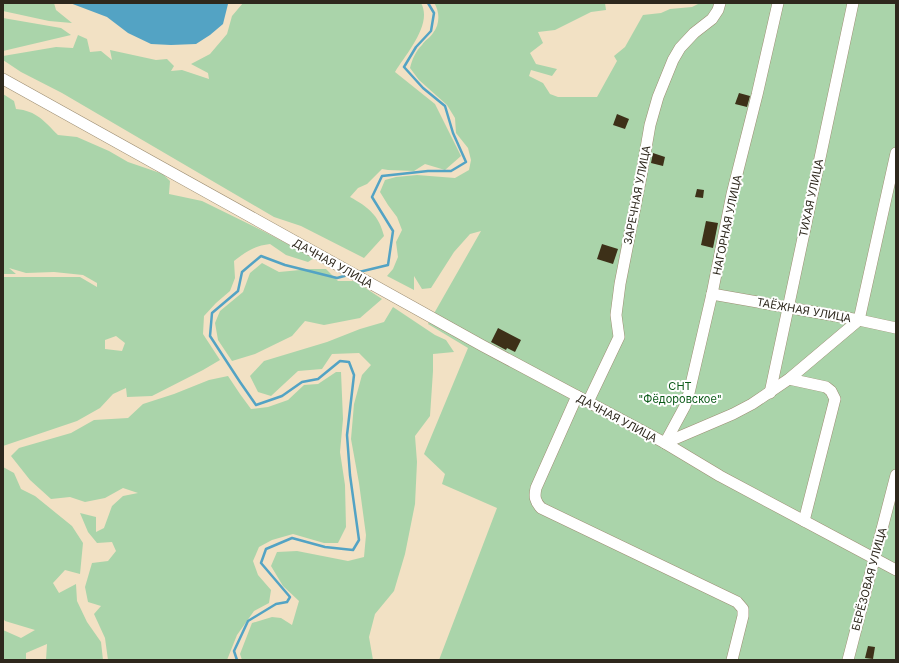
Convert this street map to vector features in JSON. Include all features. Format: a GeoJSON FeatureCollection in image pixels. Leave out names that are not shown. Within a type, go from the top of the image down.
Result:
{"type":"FeatureCollection","features":[{"type":"Feature","properties":{"kind":"street","name":"ЗАРЕЧНАЯ УЛИЦА"},"geometry":{"type":"LineString","coordinates":[[588,402],[619,337],[616,315],[620,284],[650,124],[658,97],[673,60],[680,48],[694,33],[712,19],[718,10],[720,3]]}},
{"type":"Feature","properties":{"kind":"street","name":"НАГОРНАЯ УЛИЦА"},"geometry":{"type":"LineString","coordinates":[[664,442],[685,406],[689,393],[712,294],[732,194],[778,3]]}},
{"type":"Feature","properties":{"kind":"street","name":"ТИХАЯ УЛИЦА"},"geometry":{"type":"LineString","coordinates":[[770,393],[853,3]]}},
{"type":"Feature","properties":{"kind":"street","name":"ДАЧНАЯ УЛИЦА"},"geometry":{"type":"LineString","coordinates":[[3,79],[483,346],[664,442],[720,476],[896,570]]}},
{"type":"Feature","properties":{"kind":"street"},"geometry":{"type":"LineString","coordinates":[[664,442],[733,414],[770,393],[789,379],[859,320],[896,152]]}},
{"type":"Feature","properties":{"kind":"street","name":"ТАЁЖНАЯ УЛИЦА"},"geometry":{"type":"LineString","coordinates":[[712,294],[896,328]]}},
{"type":"Feature","properties":{"kind":"street"},"geometry":{"type":"LineString","coordinates":[[789,379],[826,387],[831,391],[835,399],[804,521]]}},
{"type":"Feature","properties":{"kind":"street"},"geometry":{"type":"LineString","coordinates":[[577,396],[536,488],[534,496],[537,504],[541,508],[737,602],[743,609],[743,616],[732,660]]}},
{"type":"Feature","properties":{"kind":"street","name":"БЕРЁЗОВАЯ УЛИЦА"},"geometry":{"type":"LineString","coordinates":[[848,660],[876,558],[896,475]]}},
{"type":"Feature","properties":{"kind":"green space"},"geometry":{"type":"Polygon","coordinates":[[[4,3],[54,3],[56,10],[72,23],[49,21],[3,11],[4,3]]]}},
{"type":"Feature","properties":{"kind":"green space"},"geometry":{"type":"Polygon","coordinates":[[[243,3],[421,3],[424,11],[424,20],[421,29],[417,39],[395,72],[435,104],[461,156],[445,170],[425,164],[414,171],[382,169],[367,184],[358,188],[350,197],[372,212],[379,222],[384,236],[364,258],[301,226],[274,217],[62,93],[21,72],[3,60],[3,56],[56,47],[73,48],[78,35],[87,39],[90,52],[101,51],[112,60],[110,50],[156,60],[167,59],[174,66],[171,71],[182,70],[209,79],[208,73],[191,64],[210,54],[227,34],[232,16],[243,3]]]}},
{"type":"Feature","properties":{"kind":"green space","name":"СНТ \"Фёдоровское\""},"geometry":{"type":"Polygon","coordinates":[[[434,3],[605,3],[606,10],[591,12],[555,30],[538,32],[543,43],[530,53],[536,64],[557,69],[552,76],[531,70],[529,76],[543,83],[550,94],[558,97],[597,97],[617,61],[614,56],[625,47],[643,15],[661,13],[670,9],[692,7],[700,3],[896,3],[896,660],[439,660],[497,508],[442,484],[445,474],[424,454],[468,348],[428,324],[481,231],[470,234],[454,252],[431,288],[422,289],[414,276],[414,290],[387,276],[393,269],[398,257],[396,242],[402,230],[397,217],[380,192],[385,180],[396,177],[417,175],[455,178],[469,170],[471,160],[468,148],[456,133],[455,118],[447,105],[419,80],[410,68],[416,53],[432,35],[437,26],[438,14],[434,3]]]}},
{"type":"Feature","properties":{"kind":"green space"},"geometry":{"type":"Polygon","coordinates":[[[3,18],[61,28],[71,35],[3,51],[3,18]]]}},
{"type":"Feature","properties":{"kind":"green space"},"geometry":{"type":"Polygon","coordinates":[[[3,94],[14,101],[16,109],[35,114],[58,135],[77,137],[109,151],[128,162],[163,174],[170,181],[169,194],[202,201],[314,258],[308,262],[286,255],[270,244],[259,246],[247,252],[234,261],[235,278],[230,291],[204,316],[203,334],[220,360],[152,396],[127,397],[126,388],[113,394],[100,408],[77,421],[3,446],[3,277],[80,277],[97,287],[97,283],[83,275],[54,272],[26,273],[9,268],[16,274],[3,274],[3,94]],[[116,336],[105,340],[105,349],[122,351],[125,343],[116,336]]]}},
{"type":"Feature","properties":{"kind":"green space"},"geometry":{"type":"Polygon","coordinates":[[[262,263],[279,272],[326,269],[338,281],[355,281],[382,299],[360,318],[324,325],[305,321],[292,336],[255,354],[232,361],[218,340],[215,323],[220,311],[243,292],[250,273],[262,263]]]}},
{"type":"Feature","properties":{"kind":"green space"},"geometry":{"type":"Polygon","coordinates":[[[393,307],[435,335],[446,340],[454,352],[433,354],[430,416],[415,436],[417,462],[415,504],[405,554],[394,591],[375,614],[369,637],[373,660],[242,660],[240,654],[252,623],[272,617],[281,618],[292,625],[299,601],[283,586],[271,566],[277,552],[297,551],[348,561],[364,557],[366,535],[351,439],[354,404],[362,375],[371,365],[359,353],[332,354],[322,369],[298,371],[271,396],[258,392],[250,376],[264,361],[327,342],[360,329],[384,322],[393,307]]]}},
{"type":"Feature","properties":{"kind":"green space"},"geometry":{"type":"Polygon","coordinates":[[[336,372],[341,372],[343,419],[340,452],[345,485],[346,527],[338,543],[324,543],[293,534],[272,540],[259,547],[253,561],[258,575],[271,590],[269,603],[254,611],[237,635],[227,660],[108,660],[105,638],[94,614],[101,606],[88,602],[85,587],[92,563],[108,561],[116,551],[112,542],[97,543],[88,532],[80,513],[96,517],[96,532],[104,528],[112,506],[123,496],[138,493],[123,488],[105,498],[85,502],[70,497],[51,499],[30,480],[11,456],[19,448],[71,433],[94,420],[128,418],[143,404],[209,380],[228,376],[251,409],[268,407],[288,400],[304,385],[318,384],[336,372]]]}},
{"type":"Feature","properties":{"kind":"green space"},"geometry":{"type":"Polygon","coordinates":[[[3,467],[14,473],[21,489],[35,496],[72,526],[83,543],[80,574],[65,570],[53,583],[59,593],[76,584],[77,601],[87,622],[101,642],[103,660],[46,660],[47,644],[26,653],[26,660],[3,660],[3,630],[21,638],[35,630],[5,621],[3,618],[3,467]]]}},
{"type":"Feature","properties":{"kind":"water"},"geometry":{"type":"Polygon","coordinates":[[[70,3],[229,3],[223,24],[210,35],[196,44],[171,45],[151,44],[128,33],[107,17],[70,3]]]}},
{"type":"Feature","properties":{"kind":"building"},"geometry":{"type":"Polygon","coordinates":[[[739,93],[750,96],[747,107],[735,104],[739,93]]]}},
{"type":"Feature","properties":{"kind":"building"},"geometry":{"type":"Polygon","coordinates":[[[617,114],[629,119],[625,129],[613,125],[617,114]]]}},
{"type":"Feature","properties":{"kind":"building"},"geometry":{"type":"Polygon","coordinates":[[[653,153],[665,157],[663,166],[651,163],[653,153]]]}},
{"type":"Feature","properties":{"kind":"building"},"geometry":{"type":"Polygon","coordinates":[[[697,189],[704,190],[703,198],[695,197],[697,189]]]}},
{"type":"Feature","properties":{"kind":"building"},"geometry":{"type":"Polygon","coordinates":[[[706,221],[718,223],[713,248],[701,245],[706,221]]]}},
{"type":"Feature","properties":{"kind":"building"},"geometry":{"type":"Polygon","coordinates":[[[602,244],[618,249],[613,264],[597,259],[602,244]]]}},
{"type":"Feature","properties":{"kind":"building"},"geometry":{"type":"Polygon","coordinates":[[[498,328],[521,340],[515,352],[507,348],[506,350],[491,342],[498,328]]]}},
{"type":"Feature","properties":{"kind":"building"},"geometry":{"type":"Polygon","coordinates":[[[868,646],[875,647],[873,659],[865,658],[868,646]]]}},
{"type":"Feature","properties":{"kind":"waterway"},"geometry":{"type":"LineString","coordinates":[[359,272],[388,265],[393,231],[372,197],[382,176],[428,171],[451,171],[466,162],[453,133],[445,106],[423,88],[404,67],[416,47],[431,31],[434,13],[428,3]]}},
{"type":"Feature","properties":{"kind":"waterway"},"geometry":{"type":"LineString","coordinates":[[237,660],[234,651],[248,621],[276,604],[287,602],[290,597],[261,563],[266,549],[292,538],[325,547],[353,550],[359,540],[350,475],[347,435],[354,375],[349,362],[340,361],[318,379],[302,382],[282,396],[256,405],[210,336],[212,313],[238,291],[242,272],[261,256],[285,265],[337,278],[348,275]]}}]}
